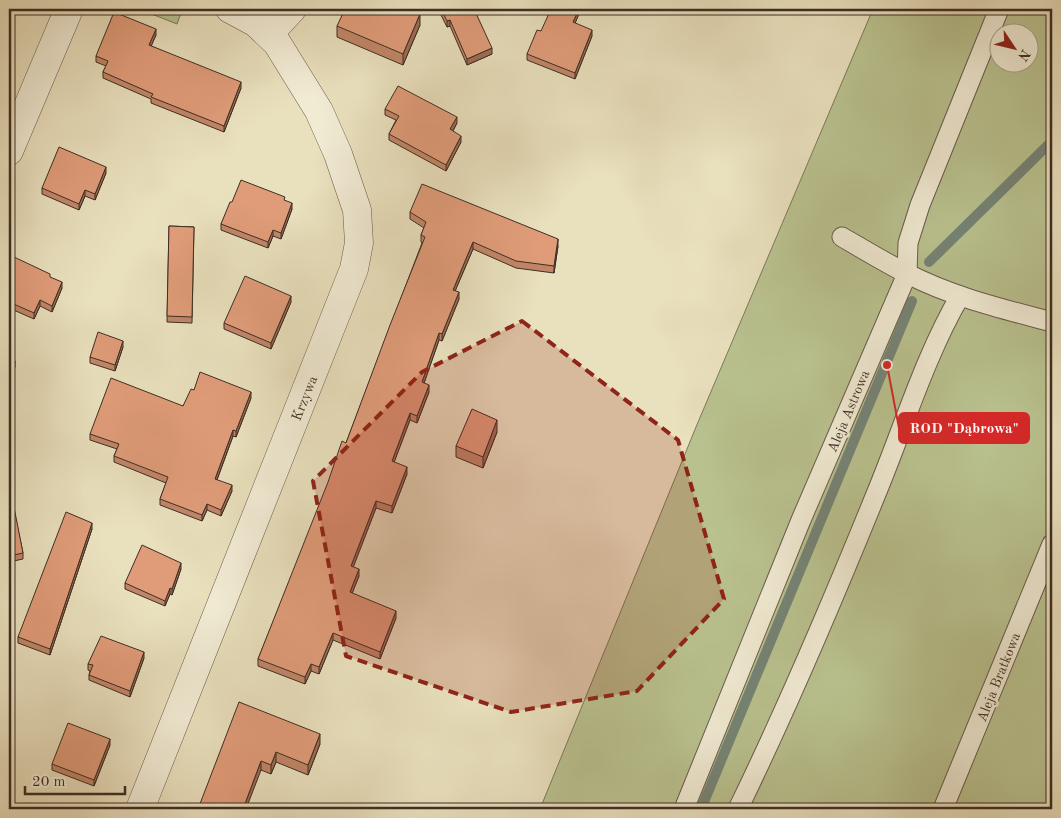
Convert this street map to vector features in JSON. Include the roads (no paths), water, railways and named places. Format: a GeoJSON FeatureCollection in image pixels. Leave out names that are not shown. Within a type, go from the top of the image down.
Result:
{"type":"FeatureCollection","features":[{"type":"Feature","properties":{"kind":"street"},"geometry":{"type":"LineString","coordinates":[[9,151],[69,9]]}},
{"type":"Feature","properties":{"kind":"street","name":"Krzywa"},"geometry":{"type":"LineString","coordinates":[[140,809],[354,270],[358,255],[360,224],[358,210],[338,154],[318,112],[277,43],[256,23],[230,9]]}},
{"type":"Feature","properties":{"kind":"street"},"geometry":{"type":"LineString","coordinates":[[269,34],[292,9]]}},
{"type":"Feature","properties":{"kind":"lane","name":"Aleja Astrowa"},"geometry":{"type":"LineString","coordinates":[[684,809],[800,520],[907,274],[908,243],[920,205],[999,9]]}},
{"type":"Feature","properties":{"kind":"lane"},"geometry":{"type":"LineString","coordinates":[[842,237],[907,274],[960,296],[1052,322]]}},
{"type":"Feature","properties":{"kind":"lane"},"geometry":{"type":"LineString","coordinates":[[738,809],[817,636],[873,502],[944,323],[960,296]]}},
{"type":"Feature","properties":{"kind":"lane","name":"Aleja Bratkowa"},"geometry":{"type":"LineString","coordinates":[[943,809],[1052,544]]}},
{"type":"Feature","properties":{"kind":"waterway"},"geometry":{"type":"LineString","coordinates":[[929,262],[1052,141]]}},
{"type":"Feature","properties":{"kind":"waterway"},"geometry":{"type":"LineString","coordinates":[[701,809],[912,301]]}},
{"type":"Feature","properties":{"kind":"place","name":"ROD \"Dąbrowa\""},"geometry":{"type":"Point","coordinates":[887,365]}}]}
